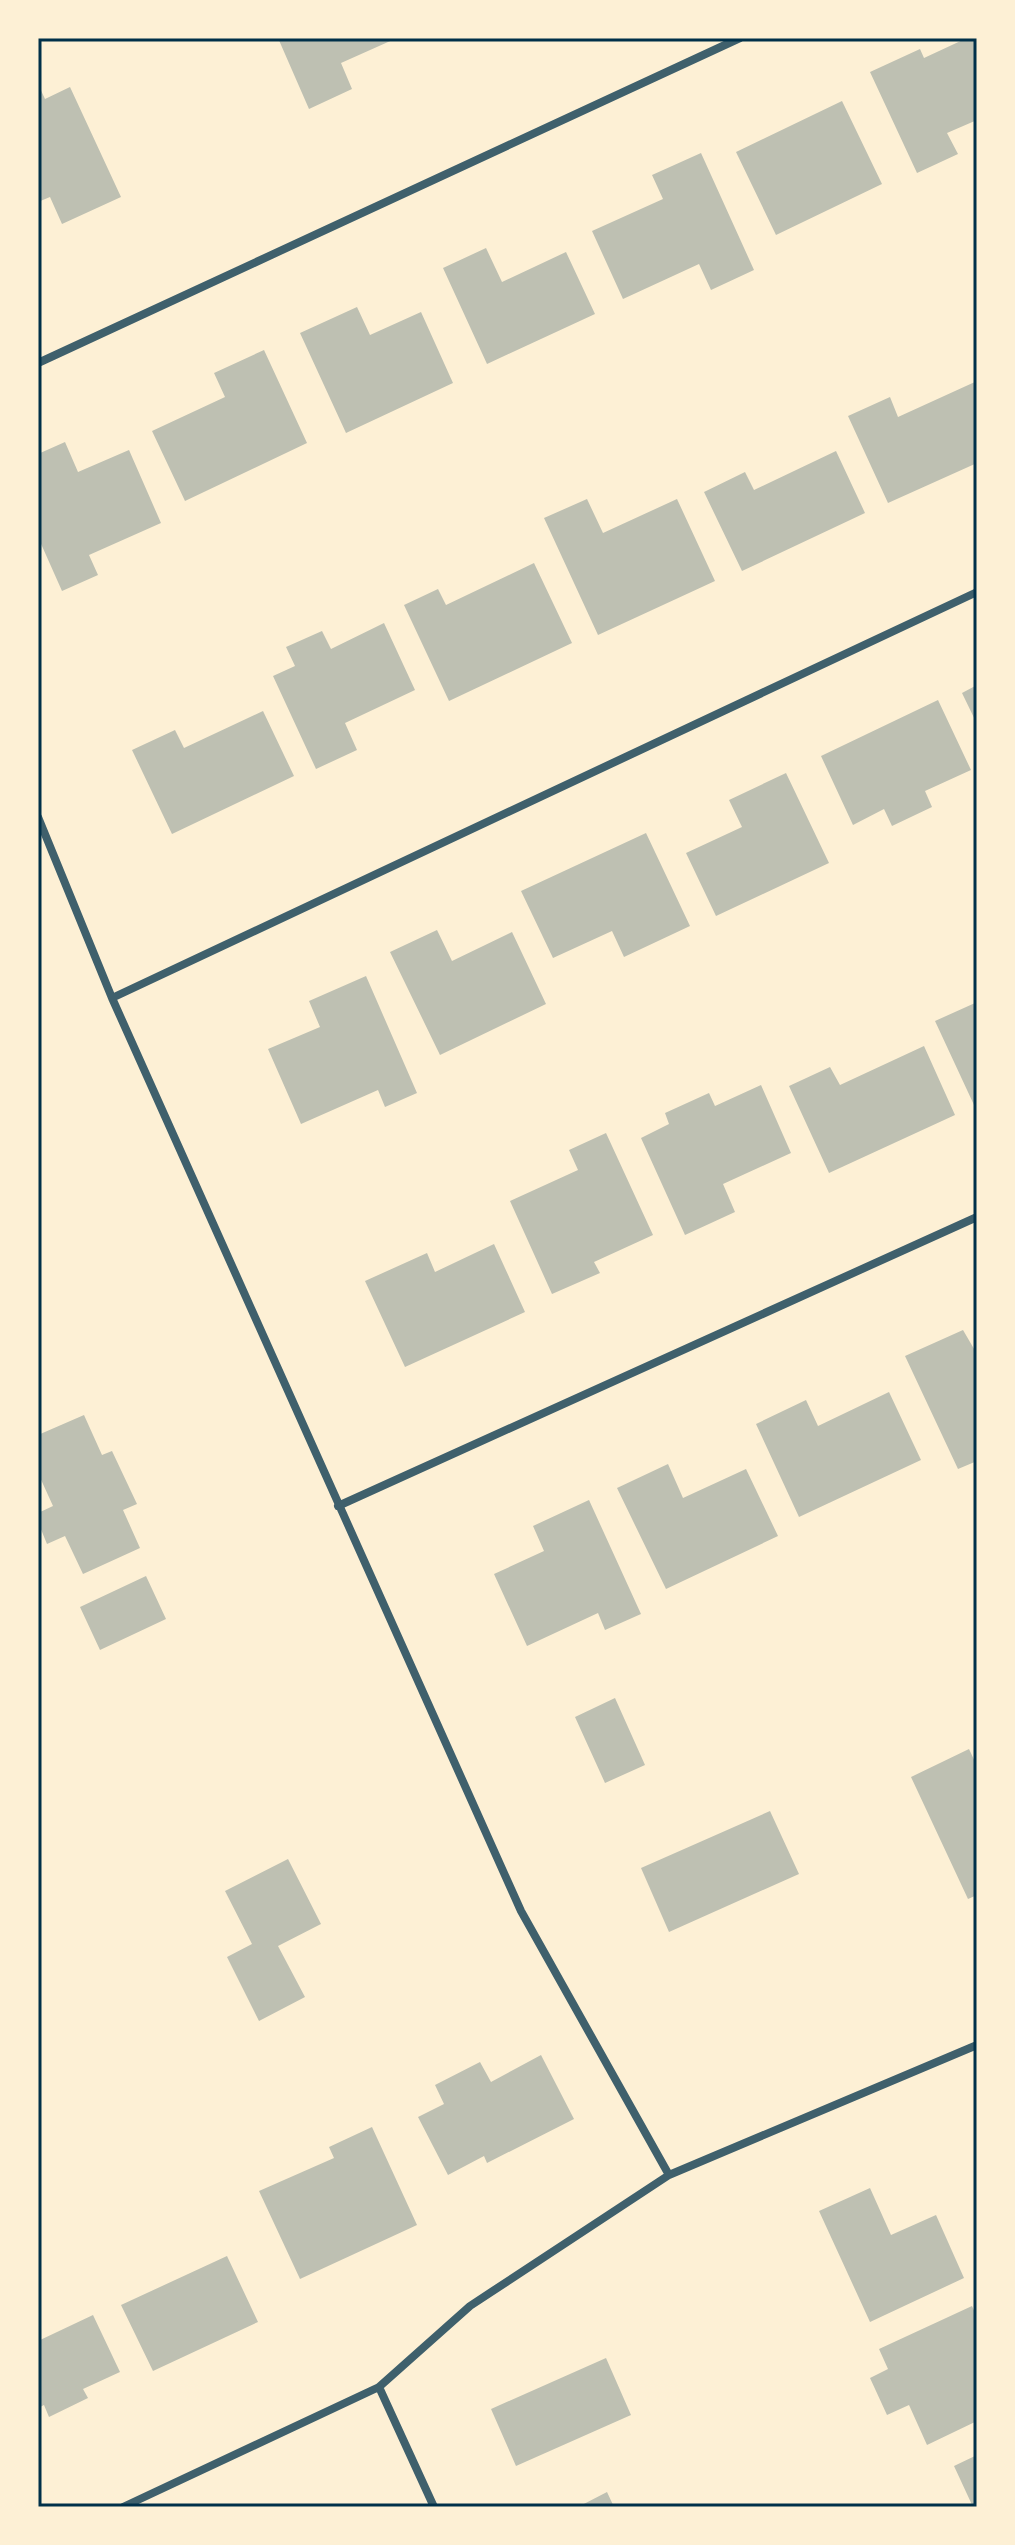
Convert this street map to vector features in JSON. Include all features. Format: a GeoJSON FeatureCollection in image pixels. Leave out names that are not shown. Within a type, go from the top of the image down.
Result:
{"type":"FeatureCollection","features":[{"type":"Feature","properties":{"kind":"street"},"geometry":{"type":"LineString","coordinates":[[38,363],[740,38]]}},
{"type":"Feature","properties":{"kind":"street"},"geometry":{"type":"LineString","coordinates":[[112,998],[977,592]]}},
{"type":"Feature","properties":{"kind":"street"},"geometry":{"type":"LineString","coordinates":[[38,817],[112,998],[521,1911],[669,2175]]}},
{"type":"Feature","properties":{"kind":"street"},"geometry":{"type":"LineString","coordinates":[[338,1506],[977,1217]]}},
{"type":"Feature","properties":{"kind":"street"},"geometry":{"type":"LineString","coordinates":[[123,2507],[379,2387],[470,2306],[669,2175],[974,2046],[977,2060]]}},
{"type":"Feature","properties":{"kind":"street"},"geometry":{"type":"LineString","coordinates":[[379,2387],[434,2507]]}},
{"type":"Feature","properties":{"kind":"building"},"geometry":{"type":"Polygon","coordinates":[[[278,38],[397,38],[341,63],[352,89],[309,109],[278,38]]]}},
{"type":"Feature","properties":{"kind":"building"},"geometry":{"type":"Polygon","coordinates":[[[967,38],[977,38],[977,120],[947,133],[958,154],[917,173],[870,72],[920,49],[924,58],[967,38]]]}},
{"type":"Feature","properties":{"kind":"building"},"geometry":{"type":"Polygon","coordinates":[[[38,84],[45,99],[70,87],[121,197],[62,224],[50,197],[38,202],[38,84]]]}},
{"type":"Feature","properties":{"kind":"building"},"geometry":{"type":"Polygon","coordinates":[[[842,101],[882,184],[776,235],[736,152],[842,101]]]}},
{"type":"Feature","properties":{"kind":"building"},"geometry":{"type":"Polygon","coordinates":[[[701,153],[754,270],[711,290],[699,264],[623,299],[592,231],[663,199],[652,175],[701,153]]]}},
{"type":"Feature","properties":{"kind":"building"},"geometry":{"type":"Polygon","coordinates":[[[486,248],[502,282],[566,252],[595,314],[487,364],[443,268],[486,248]]]}},
{"type":"Feature","properties":{"kind":"building"},"geometry":{"type":"Polygon","coordinates":[[[357,307],[370,335],[421,312],[453,383],[346,433],[300,333],[357,307]]]}},
{"type":"Feature","properties":{"kind":"building"},"geometry":{"type":"Polygon","coordinates":[[[264,350],[307,443],[185,501],[152,431],[225,397],[214,373],[264,350]]]}},
{"type":"Feature","properties":{"kind":"building"},"geometry":{"type":"Polygon","coordinates":[[[977,381],[977,463],[888,503],[848,416],[890,397],[898,417],[977,381]]]}},
{"type":"Feature","properties":{"kind":"building"},"geometry":{"type":"Polygon","coordinates":[[[65,442],[78,472],[129,450],[161,523],[89,555],[98,575],[62,591],[38,537],[38,454],[65,442]]]}},
{"type":"Feature","properties":{"kind":"building"},"geometry":{"type":"Polygon","coordinates":[[[836,451],[865,513],[742,571],[704,492],[745,472],[754,490],[836,451]]]}},
{"type":"Feature","properties":{"kind":"building"},"geometry":{"type":"Polygon","coordinates":[[[587,499],[603,533],[677,499],[715,581],[598,635],[544,518],[587,499]]]}},
{"type":"Feature","properties":{"kind":"building"},"geometry":{"type":"Polygon","coordinates":[[[534,563],[572,643],[449,701],[404,605],[438,589],[446,605],[534,563]]]}},
{"type":"Feature","properties":{"kind":"building"},"geometry":{"type":"Polygon","coordinates":[[[384,623],[415,690],[345,723],[357,750],[316,769],[273,676],[295,666],[286,647],[322,631],[331,649],[384,623]]]}},
{"type":"Feature","properties":{"kind":"building"},"geometry":{"type":"Polygon","coordinates":[[[977,685],[977,724],[962,693],[977,685]]]}},
{"type":"Feature","properties":{"kind":"building"},"geometry":{"type":"Polygon","coordinates":[[[938,700],[971,770],[925,791],[932,807],[892,826],[884,809],[853,825],[821,756],[938,700]]]}},
{"type":"Feature","properties":{"kind":"building"},"geometry":{"type":"Polygon","coordinates":[[[263,711],[294,776],[172,834],[132,750],[175,730],[184,748],[263,711]]]}},
{"type":"Feature","properties":{"kind":"building"},"geometry":{"type":"Polygon","coordinates":[[[786,773],[829,863],[716,916],[686,853],[742,827],[729,800],[786,773]]]}},
{"type":"Feature","properties":{"kind":"building"},"geometry":{"type":"Polygon","coordinates":[[[646,833],[690,926],[624,957],[612,931],[553,958],[521,891],[646,833]]]}},
{"type":"Feature","properties":{"kind":"building"},"geometry":{"type":"Polygon","coordinates":[[[437,930],[452,961],[512,932],[546,1004],[440,1055],[390,952],[437,930]]]}},
{"type":"Feature","properties":{"kind":"building"},"geometry":{"type":"Polygon","coordinates":[[[366,976],[417,1093],[385,1107],[378,1090],[301,1124],[268,1049],[320,1027],[309,1001],[366,976]]]}},
{"type":"Feature","properties":{"kind":"building"},"geometry":{"type":"Polygon","coordinates":[[[975,1003],[977,1103],[974,1105],[935,1021],[975,1003]]]}},
{"type":"Feature","properties":{"kind":"building"},"geometry":{"type":"Polygon","coordinates":[[[924,1046],[955,1115],[829,1173],[789,1086],[830,1067],[840,1085],[924,1046]]]}},
{"type":"Feature","properties":{"kind":"building"},"geometry":{"type":"Polygon","coordinates":[[[761,1085],[791,1153],[723,1184],[735,1212],[685,1235],[641,1138],[669,1124],[665,1113],[709,1093],[715,1106],[761,1085]]]}},
{"type":"Feature","properties":{"kind":"building"},"geometry":{"type":"Polygon","coordinates":[[[606,1133],[653,1235],[594,1262],[600,1273],[552,1294],[510,1201],[578,1170],[569,1150],[606,1133]]]}},
{"type":"Feature","properties":{"kind":"building"},"geometry":{"type":"Polygon","coordinates":[[[494,1244],[525,1312],[405,1367],[365,1281],[427,1253],[435,1272],[494,1244]]]}},
{"type":"Feature","properties":{"kind":"building"},"geometry":{"type":"Polygon","coordinates":[[[963,1330],[977,1354],[977,1461],[958,1469],[905,1356],[963,1330]]]}},
{"type":"Feature","properties":{"kind":"building"},"geometry":{"type":"Polygon","coordinates":[[[889,1392],[921,1460],[799,1517],[756,1424],[806,1400],[818,1426],[889,1392]]]}},
{"type":"Feature","properties":{"kind":"building"},"geometry":{"type":"Polygon","coordinates":[[[84,1415],[102,1455],[112,1451],[137,1504],[123,1510],[140,1548],[83,1574],[65,1536],[47,1544],[38,1522],[38,1513],[53,1506],[38,1473],[38,1435],[84,1415]]]}},
{"type":"Feature","properties":{"kind":"building"},"geometry":{"type":"Polygon","coordinates":[[[668,1464],[683,1498],[746,1469],[778,1536],[666,1589],[617,1488],[668,1464]]]}},
{"type":"Feature","properties":{"kind":"building"},"geometry":{"type":"Polygon","coordinates":[[[589,1500],[641,1614],[605,1630],[598,1613],[527,1646],[494,1574],[544,1551],[533,1526],[589,1500]]]}},
{"type":"Feature","properties":{"kind":"building"},"geometry":{"type":"Polygon","coordinates":[[[146,1576],[166,1619],[100,1650],[80,1607],[146,1576]]]}},
{"type":"Feature","properties":{"kind":"building"},"geometry":{"type":"Polygon","coordinates":[[[615,1698],[645,1765],[605,1783],[575,1717],[615,1698]]]}},
{"type":"Feature","properties":{"kind":"building"},"geometry":{"type":"Polygon","coordinates":[[[969,1749],[977,1766],[977,1895],[968,1899],[911,1777],[969,1749]]]}},
{"type":"Feature","properties":{"kind":"building"},"geometry":{"type":"Polygon","coordinates":[[[770,1811],[799,1874],[669,1932],[641,1868],[770,1811]]]}},
{"type":"Feature","properties":{"kind":"building"},"geometry":{"type":"Polygon","coordinates":[[[288,1859],[321,1924],[278,1946],[305,1997],[259,2021],[227,1957],[252,1944],[225,1891],[288,1859]]]}},
{"type":"Feature","properties":{"kind":"building"},"geometry":{"type":"Polygon","coordinates":[[[541,2055],[574,2119],[487,2163],[484,2156],[448,2175],[418,2117],[444,2104],[435,2085],[480,2062],[491,2082],[541,2055]]]}},
{"type":"Feature","properties":{"kind":"building"},"geometry":{"type":"Polygon","coordinates":[[[372,2127],[417,2225],[300,2279],[259,2191],[334,2158],[329,2147],[372,2127]]]}},
{"type":"Feature","properties":{"kind":"building"},"geometry":{"type":"Polygon","coordinates":[[[870,2188],[891,2235],[936,2215],[964,2278],[870,2322],[819,2211],[870,2188]]]}},
{"type":"Feature","properties":{"kind":"building"},"geometry":{"type":"Polygon","coordinates":[[[227,2256],[258,2322],[153,2371],[121,2305],[227,2256]]]}},
{"type":"Feature","properties":{"kind":"building"},"geometry":{"type":"Polygon","coordinates":[[[972,2306],[977,2317],[977,2421],[927,2445],[909,2405],[887,2415],[870,2378],[888,2369],[879,2349],[972,2306]]]}},
{"type":"Feature","properties":{"kind":"building"},"geometry":{"type":"Polygon","coordinates":[[[93,2315],[120,2372],[83,2389],[88,2398],[49,2417],[44,2405],[38,2408],[38,2341],[93,2315]]]}},
{"type":"Feature","properties":{"kind":"building"},"geometry":{"type":"Polygon","coordinates":[[[606,2358],[631,2415],[516,2466],[491,2409],[606,2358]]]}},
{"type":"Feature","properties":{"kind":"building"},"geometry":{"type":"Polygon","coordinates":[[[977,2455],[977,2507],[973,2507],[954,2466],[977,2455]]]}},
{"type":"Feature","properties":{"kind":"building"},"geometry":{"type":"Polygon","coordinates":[[[607,2492],[614,2507],[578,2507],[607,2492]]]}}]}
